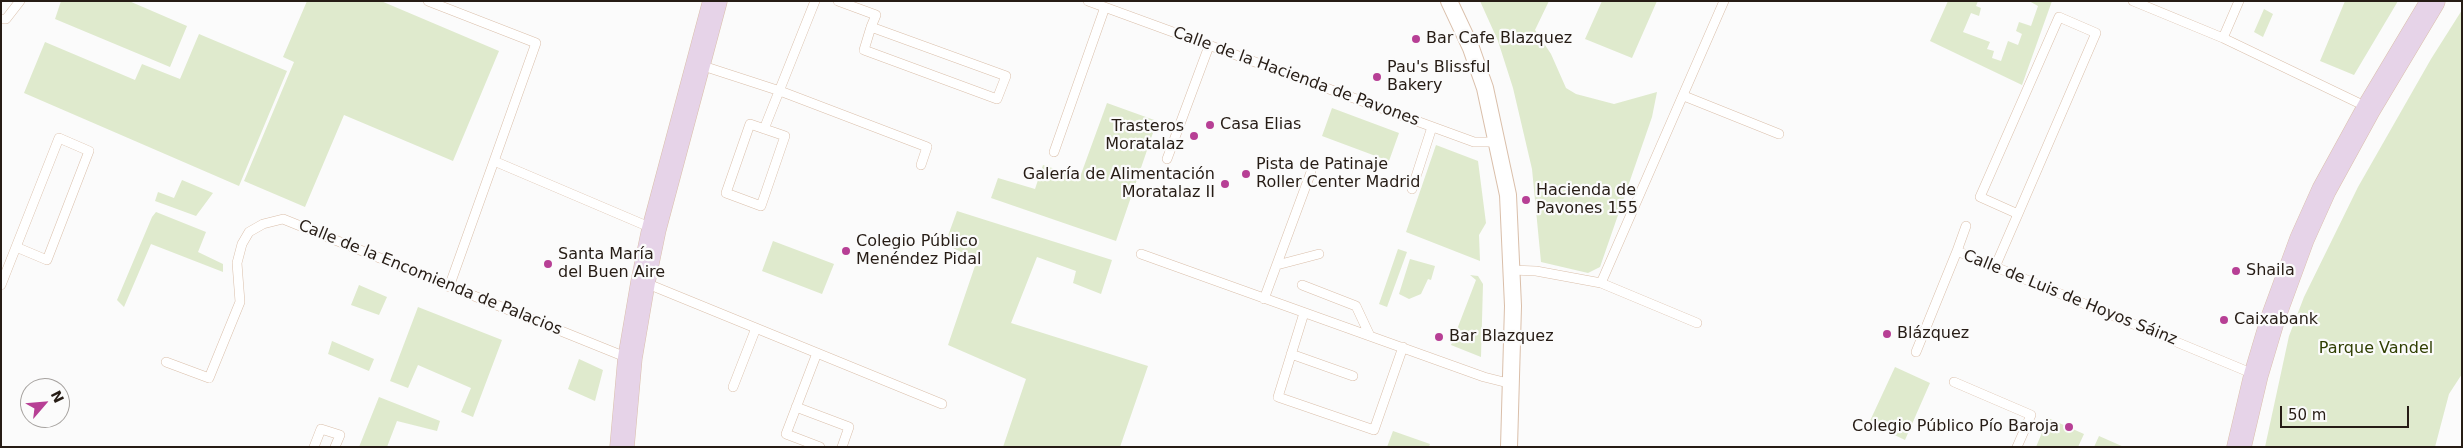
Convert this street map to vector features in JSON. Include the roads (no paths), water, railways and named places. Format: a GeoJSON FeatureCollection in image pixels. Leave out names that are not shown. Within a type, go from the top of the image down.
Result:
{"type":"FeatureCollection","features":[{"type":"Feature","properties":{"kind":"street"},"geometry":{"type":"LineString","coordinates":[[622,447],[630,358],[654,229],[715,1]]}},
{"type":"Feature","properties":{"kind":"street"},"geometry":{"type":"LineString","coordinates":[[1449,1],[1471,48],[1485,88],[1499,142],[1508,195],[1512,270],[1512,384],[1509,447]]}},
{"type":"Feature","properties":{"kind":"street"},"geometry":{"type":"LineString","coordinates":[[2239,447],[2272,318],[2302,240],[2324,190],[2369,108],[2433,1]]}},
{"type":"Feature","properties":{"kind":"lane"},"geometry":{"type":"LineString","coordinates":[[1,19],[6,19],[20,1]]}},
{"type":"Feature","properties":{"kind":"lane"},"geometry":{"type":"LineString","coordinates":[[428,1],[536,43],[449,287]]}},
{"type":"Feature","properties":{"kind":"lane"},"geometry":{"type":"LineString","coordinates":[[764,129],[815,1]]}},
{"type":"Feature","properties":{"kind":"lane"},"geometry":{"type":"LineString","coordinates":[[838,1],[876,15],[871,27],[864,50],[997,99],[1006,76],[871,27]]}},
{"type":"Feature","properties":{"kind":"lane"},"geometry":{"type":"LineString","coordinates":[[1601,283],[1724,1]]}},
{"type":"Feature","properties":{"kind":"lane"},"geometry":{"type":"LineString","coordinates":[[2133,1],[2223,38],[2369,108]]}},
{"type":"Feature","properties":{"kind":"lane"},"geometry":{"type":"LineString","coordinates":[[2223,38],[2239,1]]}},
{"type":"Feature","properties":{"kind":"lane","name":"Calle de la Hacienda de Pavones"},"geometry":{"type":"LineString","coordinates":[[1093,2],[1432,128],[1474,142],[1487,144],[1499,142]]}},
{"type":"Feature","properties":{"kind":"lane"},"geometry":{"type":"LineString","coordinates":[[1054,152],[1105,8]]}},
{"type":"Feature","properties":{"kind":"lane"},"geometry":{"type":"LineString","coordinates":[[1995,267],[2018,214],[2096,33],[2058,17],[1980,197],[2018,214]]}},
{"type":"Feature","properties":{"kind":"lane"},"geometry":{"type":"LineString","coordinates":[[1167,159],[1209,46]]}},
{"type":"Feature","properties":{"kind":"lane"},"geometry":{"type":"LineString","coordinates":[[697,64],[780,91],[927,147],[920,165]]}},
{"type":"Feature","properties":{"kind":"lane"},"geometry":{"type":"LineString","coordinates":[[1684,96],[1779,134]]}},
{"type":"Feature","properties":{"kind":"lane"},"geometry":{"type":"LineString","coordinates":[[750,124],[764,129],[785,136],[761,206],[726,193],[750,124]]}},
{"type":"Feature","properties":{"kind":"lane"},"geometry":{"type":"LineString","coordinates":[[1412,189],[1432,128]]}},
{"type":"Feature","properties":{"kind":"lane"},"geometry":{"type":"LineString","coordinates":[[1,285],[59,138],[89,151],[47,260],[16,247]]}},
{"type":"Feature","properties":{"kind":"lane"},"geometry":{"type":"LineString","coordinates":[[494,161],[654,229]]}},
{"type":"Feature","properties":{"kind":"lane"},"geometry":{"type":"LineString","coordinates":[[1264,299],[1311,172]]}},
{"type":"Feature","properties":{"kind":"lane","name":"Calle de la Encomienda de Palacios"},"geometry":{"type":"LineString","coordinates":[[166,362],[209,378],[240,302],[237,263],[242,244],[249,232],[262,224],[283,219],[299,223],[449,287],[630,358]]}},
{"type":"Feature","properties":{"kind":"lane"},"geometry":{"type":"LineString","coordinates":[[1957,251],[1966,226]]}},
{"type":"Feature","properties":{"kind":"lane","name":"Calle de Luis de Hoyos Sáinz"},"geometry":{"type":"LineString","coordinates":[[1916,352],[1957,251],[2256,375]]}},
{"type":"Feature","properties":{"kind":"lane"},"geometry":{"type":"LineString","coordinates":[[1141,254],[1484,377],[1512,384]]}},
{"type":"Feature","properties":{"kind":"lane"},"geometry":{"type":"LineString","coordinates":[[1276,265],[1319,254]]}},
{"type":"Feature","properties":{"kind":"lane"},"geometry":{"type":"LineString","coordinates":[[1512,270],[1536,271],[1601,283],[1697,323]]}},
{"type":"Feature","properties":{"kind":"lane"},"geometry":{"type":"LineString","coordinates":[[643,282],[942,404]]}},
{"type":"Feature","properties":{"kind":"lane"},"geometry":{"type":"LineString","coordinates":[[1302,285],[1356,306],[1370,336]]}},
{"type":"Feature","properties":{"kind":"lane"},"geometry":{"type":"LineString","coordinates":[[1304,313],[1278,397],[1374,430],[1403,347]]}},
{"type":"Feature","properties":{"kind":"lane"},"geometry":{"type":"LineString","coordinates":[[733,387],[756,328]]}},
{"type":"Feature","properties":{"kind":"lane"},"geometry":{"type":"LineString","coordinates":[[817,352],[786,434],[820,447]]}},
{"type":"Feature","properties":{"kind":"lane"},"geometry":{"type":"LineString","coordinates":[[1290,354],[1352,376]]}},
{"type":"Feature","properties":{"kind":"lane"},"geometry":{"type":"LineString","coordinates":[[1954,382],[2031,415],[2017,447]]}},
{"type":"Feature","properties":{"kind":"lane"},"geometry":{"type":"LineString","coordinates":[[796,406],[849,427],[842,447]]}},
{"type":"Feature","properties":{"kind":"lane"},"geometry":{"type":"LineString","coordinates":[[314,447],[321,429],[340,435],[335,447]]}},
{"type":"Feature","properties":{"kind":"place","name":"Bar Cafe Blazquez"},"geometry":{"type":"Point","coordinates":[1416,39]}},
{"type":"Feature","properties":{"kind":"place","name":"Pau's Blissful Bakery"},"geometry":{"type":"Point","coordinates":[1377,77]}},
{"type":"Feature","properties":{"kind":"place","name":"Casa Elias"},"geometry":{"type":"Point","coordinates":[1210,125]}},
{"type":"Feature","properties":{"kind":"place","name":"Trasteros Moratalaz"},"geometry":{"type":"Point","coordinates":[1194,136]}},
{"type":"Feature","properties":{"kind":"place","name":"Pista de Patinaje Roller Center Madrid"},"geometry":{"type":"Point","coordinates":[1246,174]}},
{"type":"Feature","properties":{"kind":"place","name":"Galería de Alimentación Moratalaz II"},"geometry":{"type":"Point","coordinates":[1225,184]}},
{"type":"Feature","properties":{"kind":"place","name":"Hacienda de Pavones 155"},"geometry":{"type":"Point","coordinates":[1526,200]}},
{"type":"Feature","properties":{"kind":"place","name":"Colegio Público Menéndez Pidal"},"geometry":{"type":"Point","coordinates":[846,251]}},
{"type":"Feature","properties":{"kind":"place","name":"Santa María del Buen Aire"},"geometry":{"type":"Point","coordinates":[548,264]}},
{"type":"Feature","properties":{"kind":"place","name":"Shaila"},"geometry":{"type":"Point","coordinates":[2236,271]}},
{"type":"Feature","properties":{"kind":"place","name":"Caixabank"},"geometry":{"type":"Point","coordinates":[2224,320]}},
{"type":"Feature","properties":{"kind":"place","name":"Blázquez"},"geometry":{"type":"Point","coordinates":[1887,334]}},
{"type":"Feature","properties":{"kind":"place","name":"Bar Blazquez"},"geometry":{"type":"Point","coordinates":[1439,337]}},
{"type":"Feature","properties":{"kind":"place","name":"Colegio Público Pío Baroja"},"geometry":{"type":"Point","coordinates":[2069,427]}},
{"type":"Feature","properties":{"kind":"park label","name":"Parque Vandel"},"geometry":{"type":"Point","coordinates":[2376,349]}}]}
